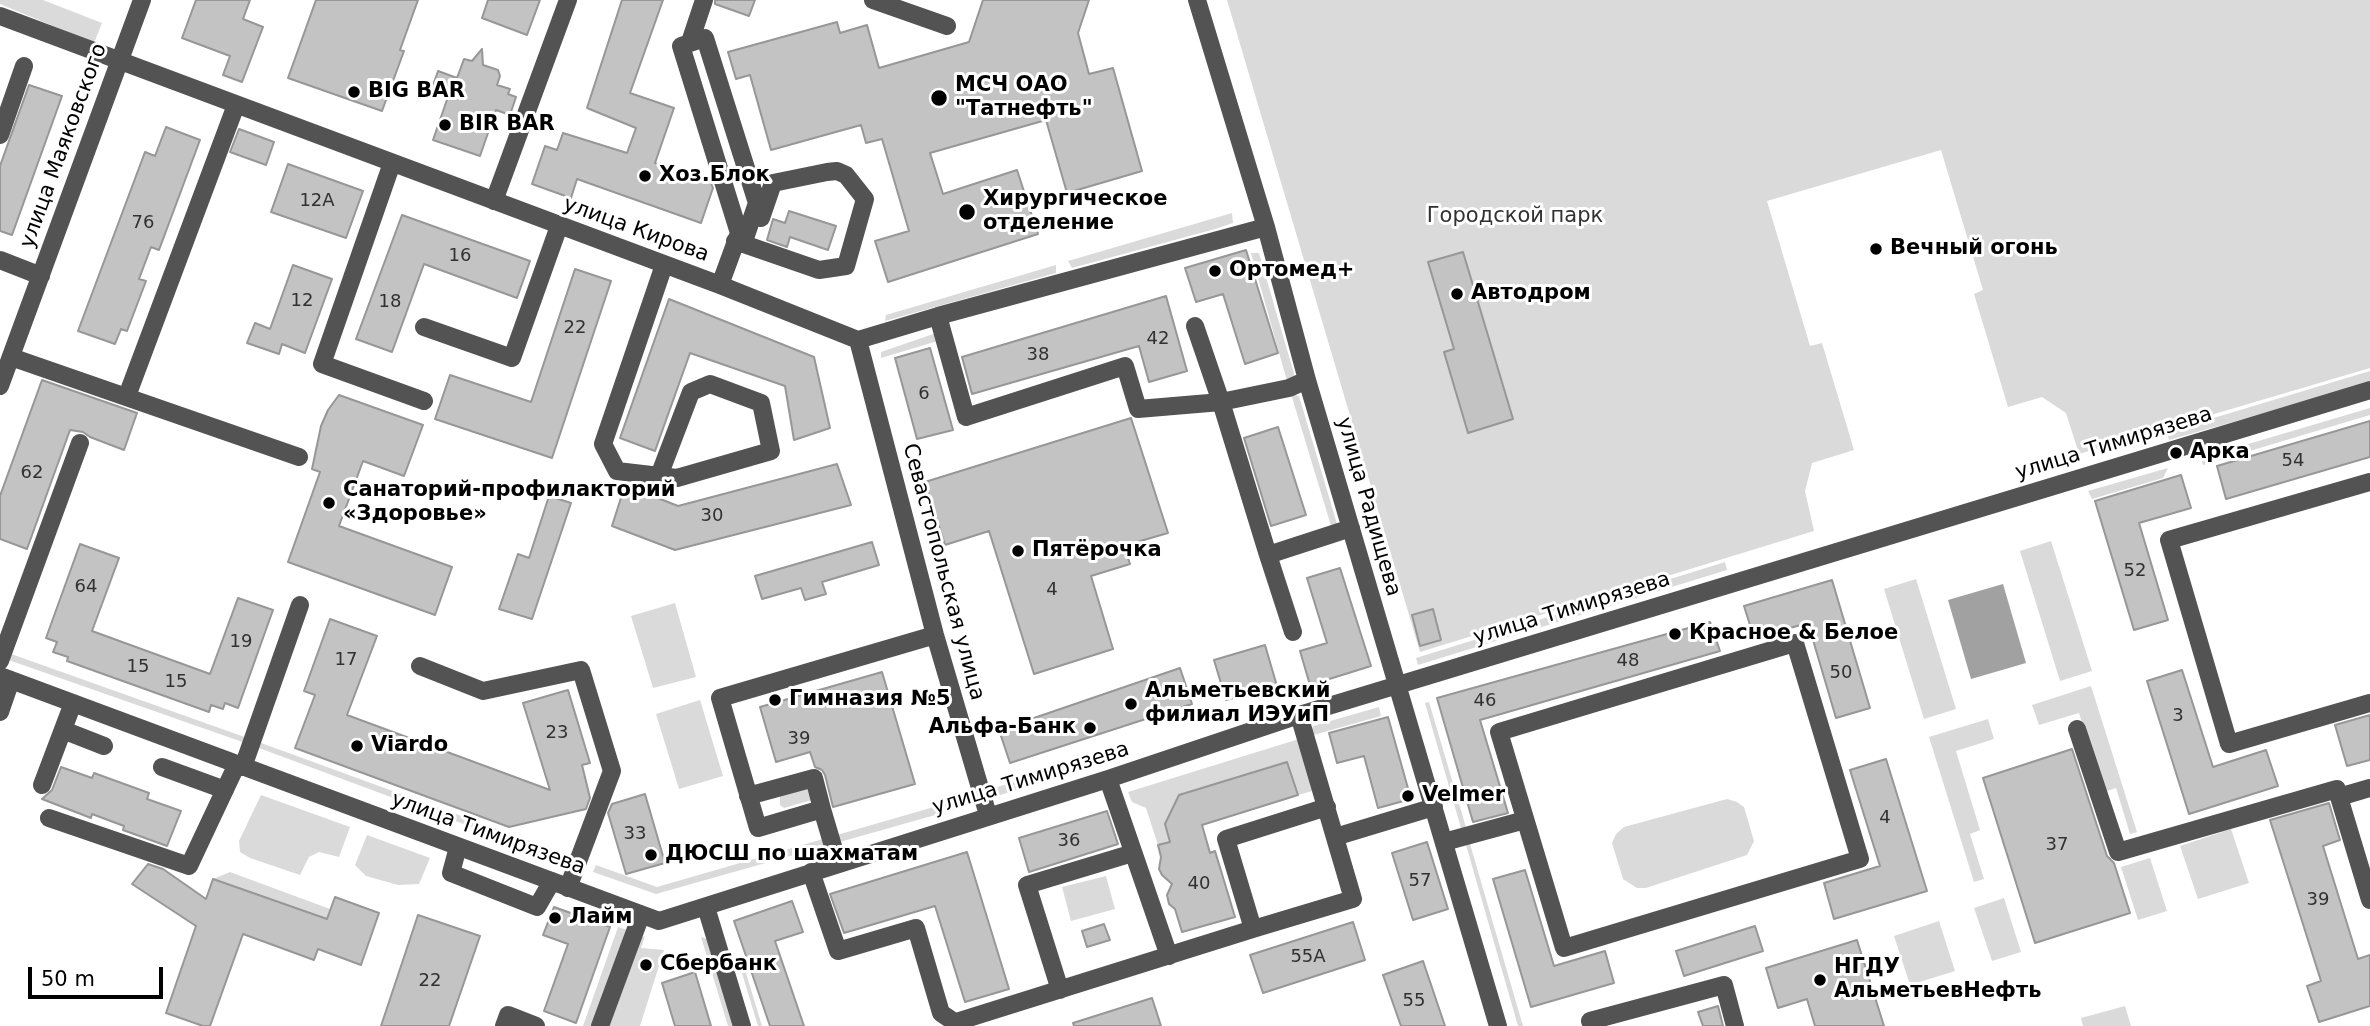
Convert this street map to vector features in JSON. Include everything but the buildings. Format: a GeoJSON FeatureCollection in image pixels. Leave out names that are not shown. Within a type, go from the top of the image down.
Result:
{"type":"FeatureCollection","features":[{"type":"Feature","properties":{"kind":"street","name":"улица Маяковского"},"geometry":{"type":"LineString","coordinates":[[0,386],[142,0]]}},
{"type":"Feature","properties":{"kind":"street"},"geometry":{"type":"LineString","coordinates":[[494,201],[568,0]]}},
{"type":"Feature","properties":{"kind":"street"},"geometry":{"type":"LineString","coordinates":[[690,42],[704,0]]}},
{"type":"Feature","properties":{"kind":"street"},"geometry":{"type":"LineString","coordinates":[[873,0],[947,26]]}},
{"type":"Feature","properties":{"kind":"street","name":"улица Радищева"},"geometry":{"type":"LineString","coordinates":[[1197,0],[1266,227],[1307,380],[1498,1026]]}},
{"type":"Feature","properties":{"kind":"street","name":"улица Кирова"},"geometry":{"type":"LineString","coordinates":[[0,16],[720,285],[858,340]]}},
{"type":"Feature","properties":{"kind":"street"},"geometry":{"type":"LineString","coordinates":[[720,285],[743,244],[773,183],[836,170],[846,175],[865,199],[846,267],[819,270],[743,244],[681,46],[705,38],[757,203],[743,244]]}},
{"type":"Feature","properties":{"kind":"street"},"geometry":{"type":"LineString","coordinates":[[0,135],[24,66]]}},
{"type":"Feature","properties":{"kind":"street"},"geometry":{"type":"LineString","coordinates":[[127,396],[236,105]]}},
{"type":"Feature","properties":{"kind":"street"},"geometry":{"type":"LineString","coordinates":[[392,163],[322,364],[424,401]]}},
{"type":"Feature","properties":{"kind":"street"},"geometry":{"type":"LineString","coordinates":[[424,327],[512,358],[559,226]]}},
{"type":"Feature","properties":{"kind":"street"},"geometry":{"type":"LineString","coordinates":[[858,340],[1266,227]]}},
{"type":"Feature","properties":{"kind":"street"},"geometry":{"type":"LineString","coordinates":[[0,260],[41,276]]}},
{"type":"Feature","properties":{"kind":"street"},"geometry":{"type":"LineString","coordinates":[[659,475],[691,392],[710,384],[761,403],[771,451],[677,478],[617,471],[603,444],[664,265]]}},
{"type":"Feature","properties":{"kind":"street"},"geometry":{"type":"LineString","coordinates":[[938,316],[966,417],[1125,366],[1138,409],[1222,402],[1289,388],[1307,380]]}},
{"type":"Feature","properties":{"kind":"street"},"geometry":{"type":"LineString","coordinates":[[1195,326],[1222,402],[1293,632]]}},
{"type":"Feature","properties":{"kind":"street","name":"Севастопольская улица"},"geometry":{"type":"LineString","coordinates":[[858,340],[935,635],[988,815]]}},
{"type":"Feature","properties":{"kind":"street"},"geometry":{"type":"LineString","coordinates":[[11,357],[299,457]]}},
{"type":"Feature","properties":{"kind":"street","name":"улица Тимирязева"},"geometry":{"type":"LineString","coordinates":[[6,678],[659,921],[1108,779],[1299,715],[2370,390]]}},
{"type":"Feature","properties":{"kind":"street"},"geometry":{"type":"LineString","coordinates":[[0,661],[80,443]]}},
{"type":"Feature","properties":{"kind":"street"},"geometry":{"type":"LineString","coordinates":[[2370,482],[2169,540],[2229,744],[2370,704]]}},
{"type":"Feature","properties":{"kind":"street"},"geometry":{"type":"LineString","coordinates":[[1268,555],[1351,528]]}},
{"type":"Feature","properties":{"kind":"street"},"geometry":{"type":"LineString","coordinates":[[48,818],[189,866],[225,790],[240,766],[300,605]]}},
{"type":"Feature","properties":{"kind":"street"},"geometry":{"type":"LineString","coordinates":[[822,809],[758,828],[720,698],[935,635]]}},
{"type":"Feature","properties":{"kind":"street"},"geometry":{"type":"LineString","coordinates":[[1795,643],[1860,859],[1564,948],[1525,820],[1499,732],[1795,643]]}},
{"type":"Feature","properties":{"kind":"street"},"geometry":{"type":"LineString","coordinates":[[420,666],[483,691],[581,670],[612,771],[560,885],[537,906],[451,873],[458,847]]}},
{"type":"Feature","properties":{"kind":"street"},"geometry":{"type":"LineString","coordinates":[[0,712],[6,678]]}},
{"type":"Feature","properties":{"kind":"street"},"geometry":{"type":"LineString","coordinates":[[42,785],[72,704]]}},
{"type":"Feature","properties":{"kind":"street"},"geometry":{"type":"LineString","coordinates":[[811,872],[838,951],[916,928],[941,1013],[958,1024],[1353,899],[1299,715]]}},
{"type":"Feature","properties":{"kind":"street"},"geometry":{"type":"LineString","coordinates":[[2077,729],[2118,852],[2337,789],[2370,900]]}},
{"type":"Feature","properties":{"kind":"street"},"geometry":{"type":"LineString","coordinates":[[62,730],[104,746]]}},
{"type":"Feature","properties":{"kind":"street"},"geometry":{"type":"LineString","coordinates":[[162,767],[225,790]]}},
{"type":"Feature","properties":{"kind":"street"},"geometry":{"type":"LineString","coordinates":[[748,796],[814,778],[838,863]]}},
{"type":"Feature","properties":{"kind":"street"},"geometry":{"type":"LineString","coordinates":[[1108,779],[1169,956]]}},
{"type":"Feature","properties":{"kind":"street"},"geometry":{"type":"LineString","coordinates":[[2339,797],[2370,788]]}},
{"type":"Feature","properties":{"kind":"street"},"geometry":{"type":"LineString","coordinates":[[1253,929],[1226,839],[1327,807]]}},
{"type":"Feature","properties":{"kind":"street"},"geometry":{"type":"LineString","coordinates":[[1335,837],[1434,807]]}},
{"type":"Feature","properties":{"kind":"street"},"geometry":{"type":"LineString","coordinates":[[1444,842],[1525,820]]}},
{"type":"Feature","properties":{"kind":"street"},"geometry":{"type":"LineString","coordinates":[[1060,990],[1027,885],[1133,853]]}},
{"type":"Feature","properties":{"kind":"street"},"geometry":{"type":"LineString","coordinates":[[706,907],[742,1026]]}},
{"type":"Feature","properties":{"kind":"street"},"geometry":{"type":"LineString","coordinates":[[600,1026],[640,915]]}},
{"type":"Feature","properties":{"kind":"street"},"geometry":{"type":"LineString","coordinates":[[1586,1025],[1724,985],[1735,1026]]}},
{"type":"Feature","properties":{"kind":"street"},"geometry":{"type":"LineString","coordinates":[[504,1026],[508,1015],[536,1026]]}},
{"type":"Feature","properties":{"kind":"green space"},"geometry":{"type":"Polygon","coordinates":[[[0,0],[43,0],[102,23],[94,43],[0,4],[0,0]]]}},
{"type":"Feature","properties":{"kind":"green space","name":"Городской парк"},"geometry":{"type":"Polygon","coordinates":[[[1227,0],[2370,0],[2370,368],[2079,454],[2066,413],[2042,397],[2008,407],[1974,294],[1983,290],[1941,150],[1767,201],[1810,346],[1822,343],[1854,450],[1812,463],[1805,491],[1814,531],[1420,652],[1227,0]]]}},
{"type":"Feature","properties":{"kind":"green space"},"geometry":{"type":"Polygon","coordinates":[[[1232,213],[1233,223],[1215,229],[1072,268],[1068,261],[1232,213]]]}},
{"type":"Feature","properties":{"kind":"green space"},"geometry":{"type":"Polygon","coordinates":[[[1251,253],[1259,253],[1297,384],[1289,388],[1251,253]]]}},
{"type":"Feature","properties":{"kind":"green space"},"geometry":{"type":"Polygon","coordinates":[[[1056,265],[1056,273],[885,321],[886,315],[1056,265]]]}},
{"type":"Feature","properties":{"kind":"green space"},"geometry":{"type":"Polygon","coordinates":[[[939,332],[941,340],[881,358],[881,352],[939,332]]]}},
{"type":"Feature","properties":{"kind":"green space"},"geometry":{"type":"Polygon","coordinates":[[[2370,371],[2370,383],[2169,440],[2167,432],[2370,371]]]}},
{"type":"Feature","properties":{"kind":"green space"},"geometry":{"type":"Polygon","coordinates":[[[1291,394],[1299,396],[1337,524],[1332,529],[1291,394]]]}},
{"type":"Feature","properties":{"kind":"green space"},"geometry":{"type":"Polygon","coordinates":[[[2370,408],[2370,415],[2203,465],[2201,458],[2370,408]]]}},
{"type":"Feature","properties":{"kind":"green space"},"geometry":{"type":"Polygon","coordinates":[[[2168,468],[2163,478],[2092,499],[2088,491],[2168,468]]]}},
{"type":"Feature","properties":{"kind":"green space"},"geometry":{"type":"Polygon","coordinates":[[[2051,541],[2092,671],[2060,681],[2020,551],[2051,541]]]}},
{"type":"Feature","properties":{"kind":"green space"},"geometry":{"type":"Polygon","coordinates":[[[1725,562],[1727,570],[1418,665],[1416,658],[1725,562]]]}},
{"type":"Feature","properties":{"kind":"green space"},"geometry":{"type":"Polygon","coordinates":[[[1916,579],[1956,709],[1924,719],[1884,589],[1916,579]]]}},
{"type":"Feature","properties":{"kind":"green space"},"geometry":{"type":"Polygon","coordinates":[[[675,603],[696,677],[653,688],[631,616],[675,603]]]}},
{"type":"Feature","properties":{"kind":"green space"},"geometry":{"type":"Polygon","coordinates":[[[0,650],[579,859],[576,866],[251,745],[0,657],[0,650]]]}},
{"type":"Feature","properties":{"kind":"green space"},"geometry":{"type":"Polygon","coordinates":[[[2091,686],[2137,832],[2130,834],[2116,788],[2104,792],[2079,713],[2039,725],[2032,705],[2091,686]]]}},
{"type":"Feature","properties":{"kind":"green space"},"geometry":{"type":"Polygon","coordinates":[[[700,700],[723,776],[679,789],[656,714],[700,700]]]}},
{"type":"Feature","properties":{"kind":"green space"},"geometry":{"type":"Polygon","coordinates":[[[1429,702],[1468,834],[1463,835],[1425,703],[1429,702]]]}},
{"type":"Feature","properties":{"kind":"green space"},"geometry":{"type":"Polygon","coordinates":[[[1379,707],[1381,716],[1310,736],[1313,726],[1379,707]]]}},
{"type":"Feature","properties":{"kind":"green space"},"geometry":{"type":"Polygon","coordinates":[[[1988,719],[1994,739],[1956,751],[1980,830],[1970,834],[1984,879],[1974,882],[1929,737],[1988,719]]]}},
{"type":"Feature","properties":{"kind":"green space"},"geometry":{"type":"Polygon","coordinates":[[[1299,739],[1316,790],[1298,795],[1287,762],[1179,795],[1165,824],[1170,842],[1158,845],[1146,808],[1132,802],[1128,792],[1299,739]]]}},
{"type":"Feature","properties":{"kind":"green space"},"geometry":{"type":"Polygon","coordinates":[[[1081,761],[1084,769],[997,796],[994,788],[1081,761]]]}},
{"type":"Feature","properties":{"kind":"green space"},"geometry":{"type":"Polygon","coordinates":[[[808,785],[812,800],[784,808],[780,805],[780,793],[808,785]]]}},
{"type":"Feature","properties":{"kind":"green space"},"geometry":{"type":"Polygon","coordinates":[[[261,795],[350,827],[339,857],[319,852],[309,857],[300,875],[240,852],[239,841],[261,795]]]}},
{"type":"Feature","properties":{"kind":"green space"},"geometry":{"type":"Polygon","coordinates":[[[1727,799],[1744,807],[1754,841],[1747,855],[1646,888],[1637,888],[1623,879],[1612,843],[1616,834],[1624,827],[1727,799]]]}},
{"type":"Feature","properties":{"kind":"green space"},"geometry":{"type":"Polygon","coordinates":[[[958,800],[960,808],[656,894],[593,872],[596,865],[657,887],[958,800]]]}},
{"type":"Feature","properties":{"kind":"green space"},"geometry":{"type":"Polygon","coordinates":[[[2231,829],[2249,883],[2198,899],[2180,846],[2231,829]]]}},
{"type":"Feature","properties":{"kind":"green space"},"geometry":{"type":"Polygon","coordinates":[[[367,835],[430,858],[419,884],[398,885],[366,876],[355,865],[367,835]]]}},
{"type":"Feature","properties":{"kind":"green space"},"geometry":{"type":"Polygon","coordinates":[[[1468,837],[1523,1026],[1518,1026],[1464,838],[1468,837]]]}},
{"type":"Feature","properties":{"kind":"green space"},"geometry":{"type":"Polygon","coordinates":[[[2150,858],[2167,911],[2138,920],[2121,867],[2150,858]]]}},
{"type":"Feature","properties":{"kind":"green space"},"geometry":{"type":"Polygon","coordinates":[[[230,872],[330,909],[327,919],[213,879],[230,872]]]}},
{"type":"Feature","properties":{"kind":"green space"},"geometry":{"type":"Polygon","coordinates":[[[1106,876],[1115,909],[1071,921],[1062,887],[1106,876]]]}},
{"type":"Feature","properties":{"kind":"green space"},"geometry":{"type":"Polygon","coordinates":[[[2004,898],[2021,952],[1992,961],[1974,908],[2004,898]]]}},
{"type":"Feature","properties":{"kind":"green space"},"geometry":{"type":"Polygon","coordinates":[[[1939,921],[1955,971],[1910,985],[1894,936],[1939,921]]]}},
{"type":"Feature","properties":{"kind":"green space"},"geometry":{"type":"Polygon","coordinates":[[[618,927],[628,930],[593,1026],[583,1026],[618,927]]]}},
{"type":"Feature","properties":{"kind":"green space"},"geometry":{"type":"Polygon","coordinates":[[[645,936],[641,948],[664,950],[640,1026],[603,1026],[636,940],[645,936]]]}},
{"type":"Feature","properties":{"kind":"green space"},"geometry":{"type":"Polygon","coordinates":[[[701,937],[710,940],[737,1026],[728,1026],[701,937]]]}},
{"type":"Feature","properties":{"kind":"green space"},"geometry":{"type":"Polygon","coordinates":[[[738,960],[743,963],[762,1026],[758,1026],[738,960]]]}},
{"type":"Feature","properties":{"kind":"green space"},"geometry":{"type":"Polygon","coordinates":[[[2125,1006],[2131,1026],[2083,1026],[2081,1018],[2125,1006]]]}},
{"type":"Feature","properties":{"kind":"shaded area"},"geometry":{"type":"Polygon","coordinates":[[[2003,584],[2026,663],[1971,679],[1948,600],[2003,584]]]}},
{"type":"Feature","properties":{"kind":"place","name":"BIG BAR"},"geometry":{"type":"Point","coordinates":[354,92]}},
{"type":"Feature","properties":{"kind":"place","name":"МСЧ ОАО \"Татнефть\""},"geometry":{"type":"Point","coordinates":[939,98]}},
{"type":"Feature","properties":{"kind":"place","name":"BIR BAR"},"geometry":{"type":"Point","coordinates":[445,125]}},
{"type":"Feature","properties":{"kind":"place","name":"Хоз.Блок"},"geometry":{"type":"Point","coordinates":[645,176]}},
{"type":"Feature","properties":{"kind":"place","name":"Хирургическое отделение"},"geometry":{"type":"Point","coordinates":[967,212]}},
{"type":"Feature","properties":{"kind":"place","name":"Вечный огонь"},"geometry":{"type":"Point","coordinates":[1876,249]}},
{"type":"Feature","properties":{"kind":"place","name":"Ортомед+"},"geometry":{"type":"Point","coordinates":[1215,271]}},
{"type":"Feature","properties":{"kind":"place","name":"Автодром"},"geometry":{"type":"Point","coordinates":[1457,294]}},
{"type":"Feature","properties":{"kind":"place","name":"Арка"},"geometry":{"type":"Point","coordinates":[2176,453]}},
{"type":"Feature","properties":{"kind":"place","name":"Санаторий-профилакторий «Здоровье»"},"geometry":{"type":"Point","coordinates":[329,503]}},
{"type":"Feature","properties":{"kind":"place","name":"Пятёрочка"},"geometry":{"type":"Point","coordinates":[1018,551]}},
{"type":"Feature","properties":{"kind":"place","name":"Красное & Белое"},"geometry":{"type":"Point","coordinates":[1675,634]}},
{"type":"Feature","properties":{"kind":"place","name":"Гимназия №5"},"geometry":{"type":"Point","coordinates":[775,700]}},
{"type":"Feature","properties":{"kind":"place","name":"Альметьевский филиал ИЭУиП"},"geometry":{"type":"Point","coordinates":[1131,704]}},
{"type":"Feature","properties":{"kind":"place","name":"Альфа-Банк"},"geometry":{"type":"Point","coordinates":[1090,728]}},
{"type":"Feature","properties":{"kind":"place","name":"Viardo"},"geometry":{"type":"Point","coordinates":[357,746]}},
{"type":"Feature","properties":{"kind":"place","name":"Velmer"},"geometry":{"type":"Point","coordinates":[1408,796]}},
{"type":"Feature","properties":{"kind":"place","name":"ДЮСШ по шахматам"},"geometry":{"type":"Point","coordinates":[651,855]}},
{"type":"Feature","properties":{"kind":"place","name":"Лайм"},"geometry":{"type":"Point","coordinates":[555,918]}},
{"type":"Feature","properties":{"kind":"place","name":"Сбербанк"},"geometry":{"type":"Point","coordinates":[646,965]}},
{"type":"Feature","properties":{"kind":"place","name":"НГДУ АльметьевНефть"},"geometry":{"type":"Point","coordinates":[1820,980]}}]}
